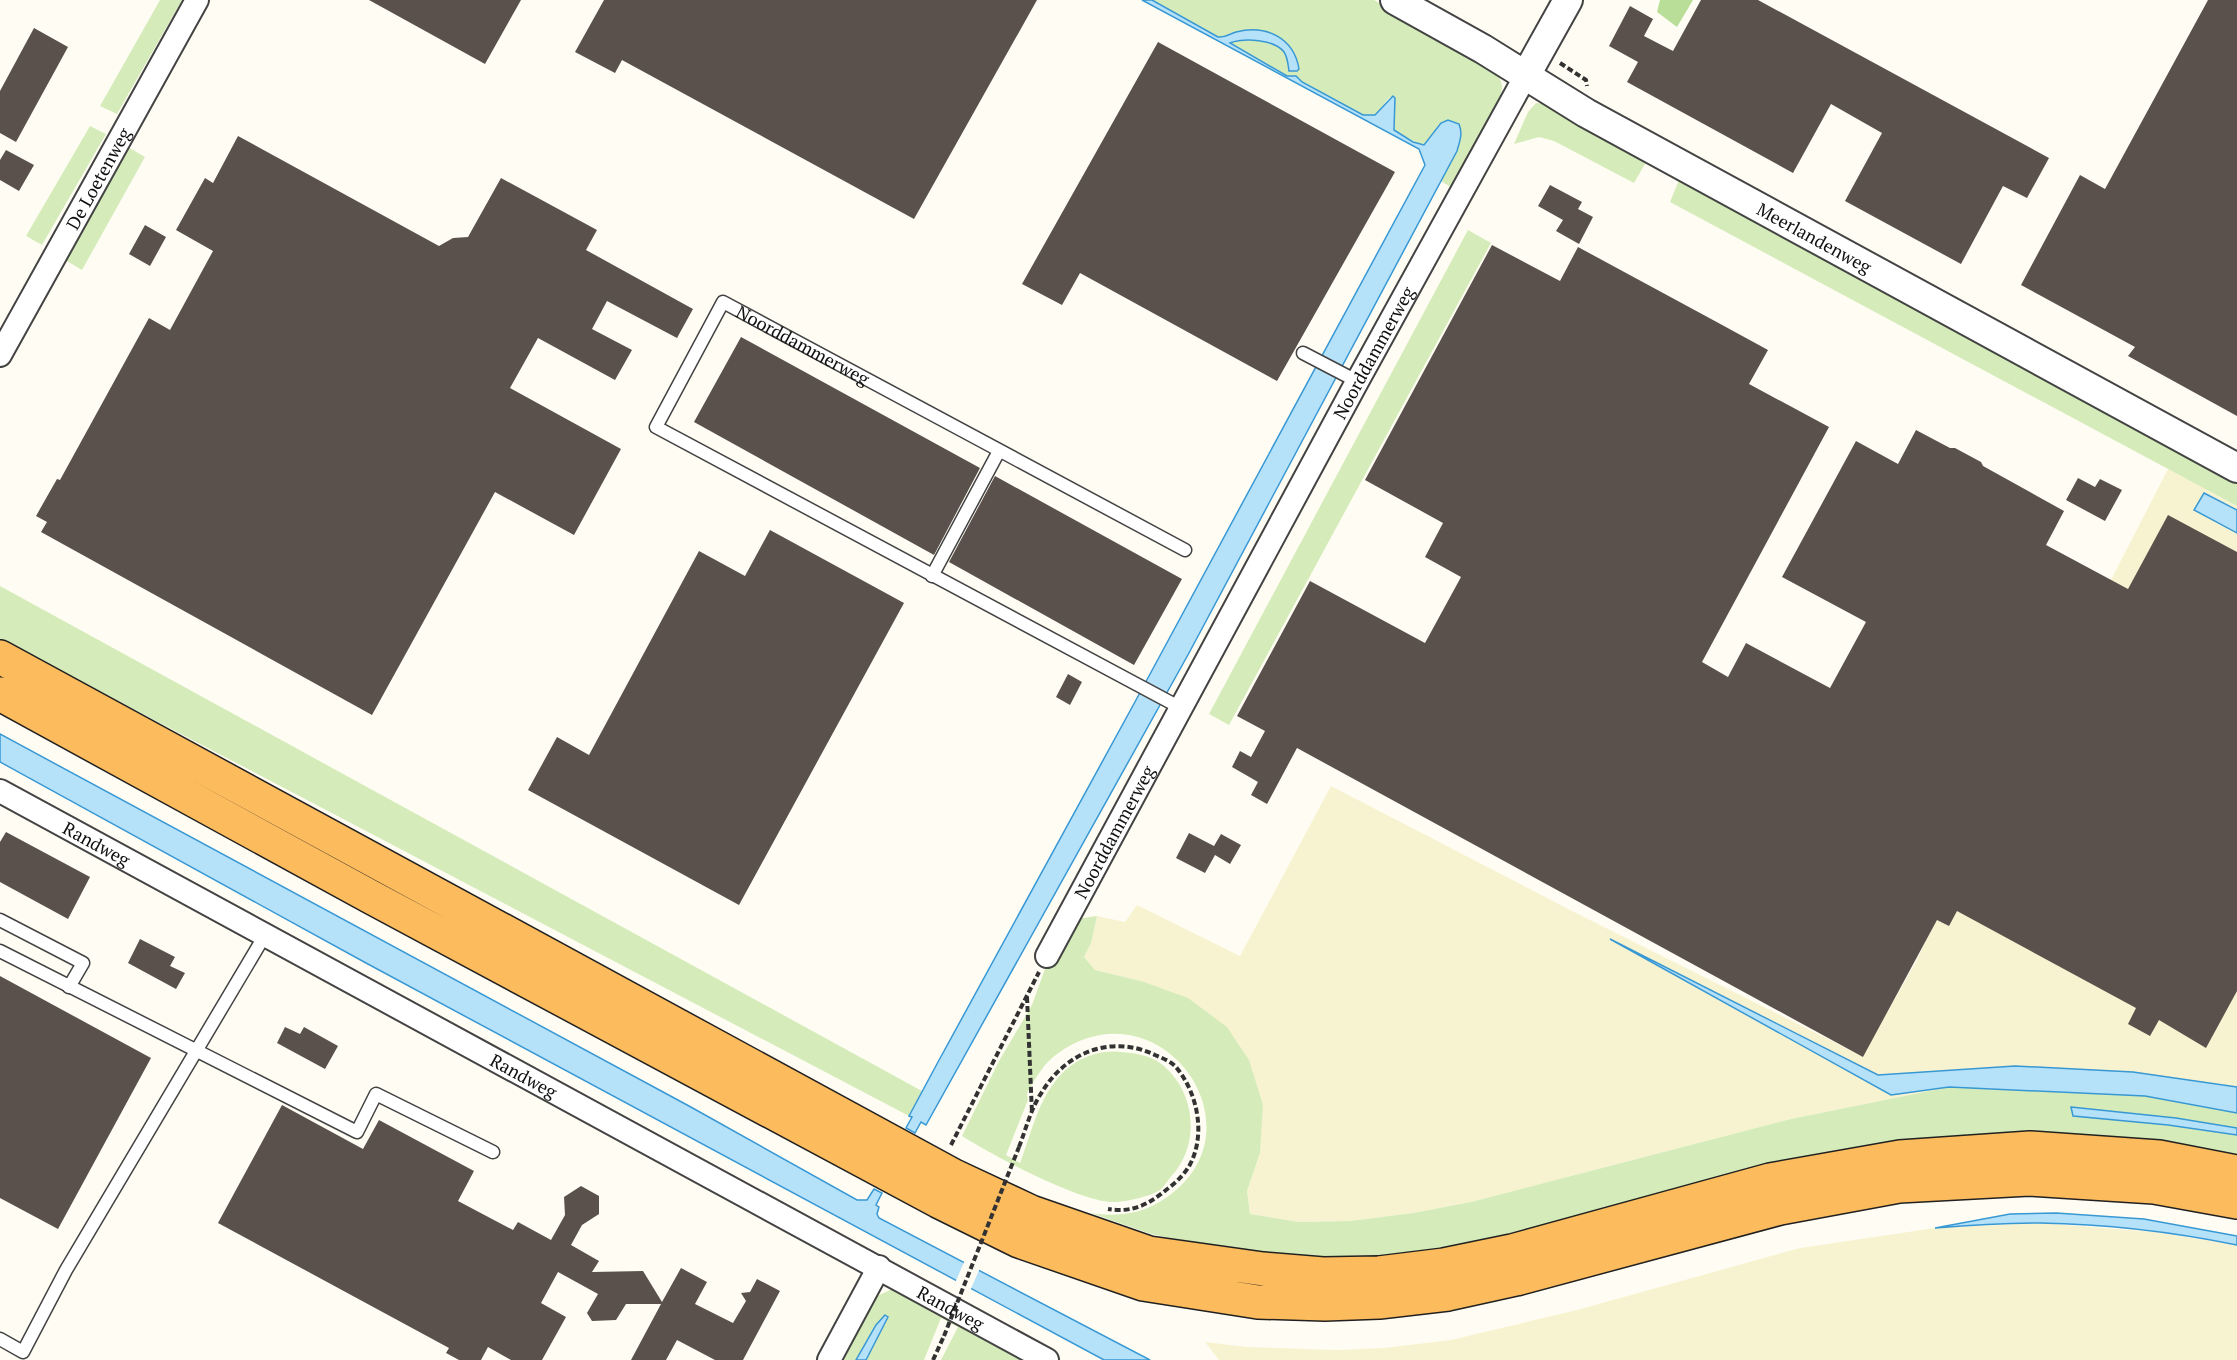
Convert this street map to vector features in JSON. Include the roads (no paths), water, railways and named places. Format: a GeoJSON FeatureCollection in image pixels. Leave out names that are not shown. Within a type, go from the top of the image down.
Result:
{"type":"FeatureCollection","features":[{"type":"Feature","properties":{"kind":"highway"},"geometry":{"type":"LineString","coordinates":[[0,657],[954,1176],[1031,1212],[1149,1254],[1263,1269],[1323,1274],[1379,1273],[1444,1265],[1512,1251],[1770,1180],[1900,1157],[2030,1148],[2159,1157],[2237,1172]]}},
{"type":"Feature","properties":{"kind":"highway"},"geometry":{"type":"LineString","coordinates":[[0,694],[381,903],[928,1196],[1019,1241],[1143,1284],[1258,1302],[1325,1304],[1379,1302],[1448,1294],[1516,1279],[1780,1208],[1899,1186],[2029,1179],[2154,1186],[2237,1202]]}},
{"type":"Feature","properties":{"kind":"street","name":"De Loetenweg"},"geometry":{"type":"LineString","coordinates":[[0,355],[197,0]]}},
{"type":"Feature","properties":{"kind":"street","name":"Meerlandenweg"},"geometry":{"type":"LineString","coordinates":[[1395,0],[1483,49],[1586,113],[2237,468]]}},
{"type":"Feature","properties":{"kind":"street","name":"Noorddammerweg"},"geometry":{"type":"LineString","coordinates":[[1047,956],[1353,379],[1568,0]]}},
{"type":"Feature","properties":{"kind":"street","name":"Randweg"},"geometry":{"type":"LineString","coordinates":[[0,791],[1047,1360]]}},
{"type":"Feature","properties":{"kind":"street"},"geometry":{"type":"LineString","coordinates":[[829,1360],[879,1267]]}},
{"type":"Feature","properties":{"kind":"lane","name":"Noorddammerweg"},"geometry":{"type":"LineString","coordinates":[[1178,706],[656,427],[723,302],[1185,550]]}},
{"type":"Feature","properties":{"kind":"lane"},"geometry":{"type":"LineString","coordinates":[[1305,354],[1353,379]]}},
{"type":"Feature","properties":{"kind":"lane"},"geometry":{"type":"LineString","coordinates":[[932,576],[999,450]]}},
{"type":"Feature","properties":{"kind":"lane"},"geometry":{"type":"LineString","coordinates":[[0,920],[83,963],[69,987]]}},
{"type":"Feature","properties":{"kind":"lane"},"geometry":{"type":"LineString","coordinates":[[0,1339],[23,1352],[66,1270],[265,935]]}},
{"type":"Feature","properties":{"kind":"lane"},"geometry":{"type":"LineString","coordinates":[[0,951],[357,1132],[376,1094],[493,1152]]}},
{"type":"Feature","properties":{"kind":"water"},"geometry":{"type":"Polygon","coordinates":[[[1142,0],[1152,0],[1218,37],[1247,30],[1268,32],[1277,36],[1291,49],[1299,69],[1297,71],[1289,71],[1284,52],[1273,44],[1251,40],[1230,43],[1287,76],[1296,76],[1302,82],[1363,115],[1375,115],[1393,96],[1395,98],[1394,130],[1413,142],[1424,145],[1441,123],[1448,120],[1459,124],[1460,140],[1457,151],[1189,653],[926,1125],[921,1122],[915,1133],[906,1128],[912,1117],[909,1116],[1425,165],[1419,149],[1142,0]]]}},
{"type":"Feature","properties":{"kind":"water"},"geometry":{"type":"Polygon","coordinates":[[[2204,493],[2237,510],[2237,533],[2194,510],[2204,493]]]}},
{"type":"Feature","properties":{"kind":"water"},"geometry":{"type":"Polygon","coordinates":[[[0,734],[689,1106],[857,1200],[867,1200],[874,1189],[882,1193],[876,1205],[879,1207],[877,1214],[879,1218],[1150,1360],[1104,1360],[366,963],[0,762],[0,734]]]}},
{"type":"Feature","properties":{"kind":"water"},"geometry":{"type":"Polygon","coordinates":[[[1610,939],[1878,1075],[2015,1066],[2133,1072],[2237,1087],[2237,1113],[2145,1096],[1949,1087],[1891,1095],[1610,939]]]}},
{"type":"Feature","properties":{"kind":"water"},"geometry":{"type":"Polygon","coordinates":[[[2071,1107],[2176,1118],[2237,1128],[2237,1135],[2168,1125],[2073,1116],[2071,1107]]]}},
{"type":"Feature","properties":{"kind":"water"},"geometry":{"type":"Polygon","coordinates":[[[2056,1213],[2144,1219],[2237,1236],[2237,1245],[2188,1236],[2090,1225],[2027,1223],[1935,1228],[2010,1214],[2056,1213]]]}},
{"type":"Feature","properties":{"kind":"water"},"geometry":{"type":"Polygon","coordinates":[[[885,1315],[888,1317],[866,1360],[856,1360],[876,1325],[885,1315]]]}}]}
